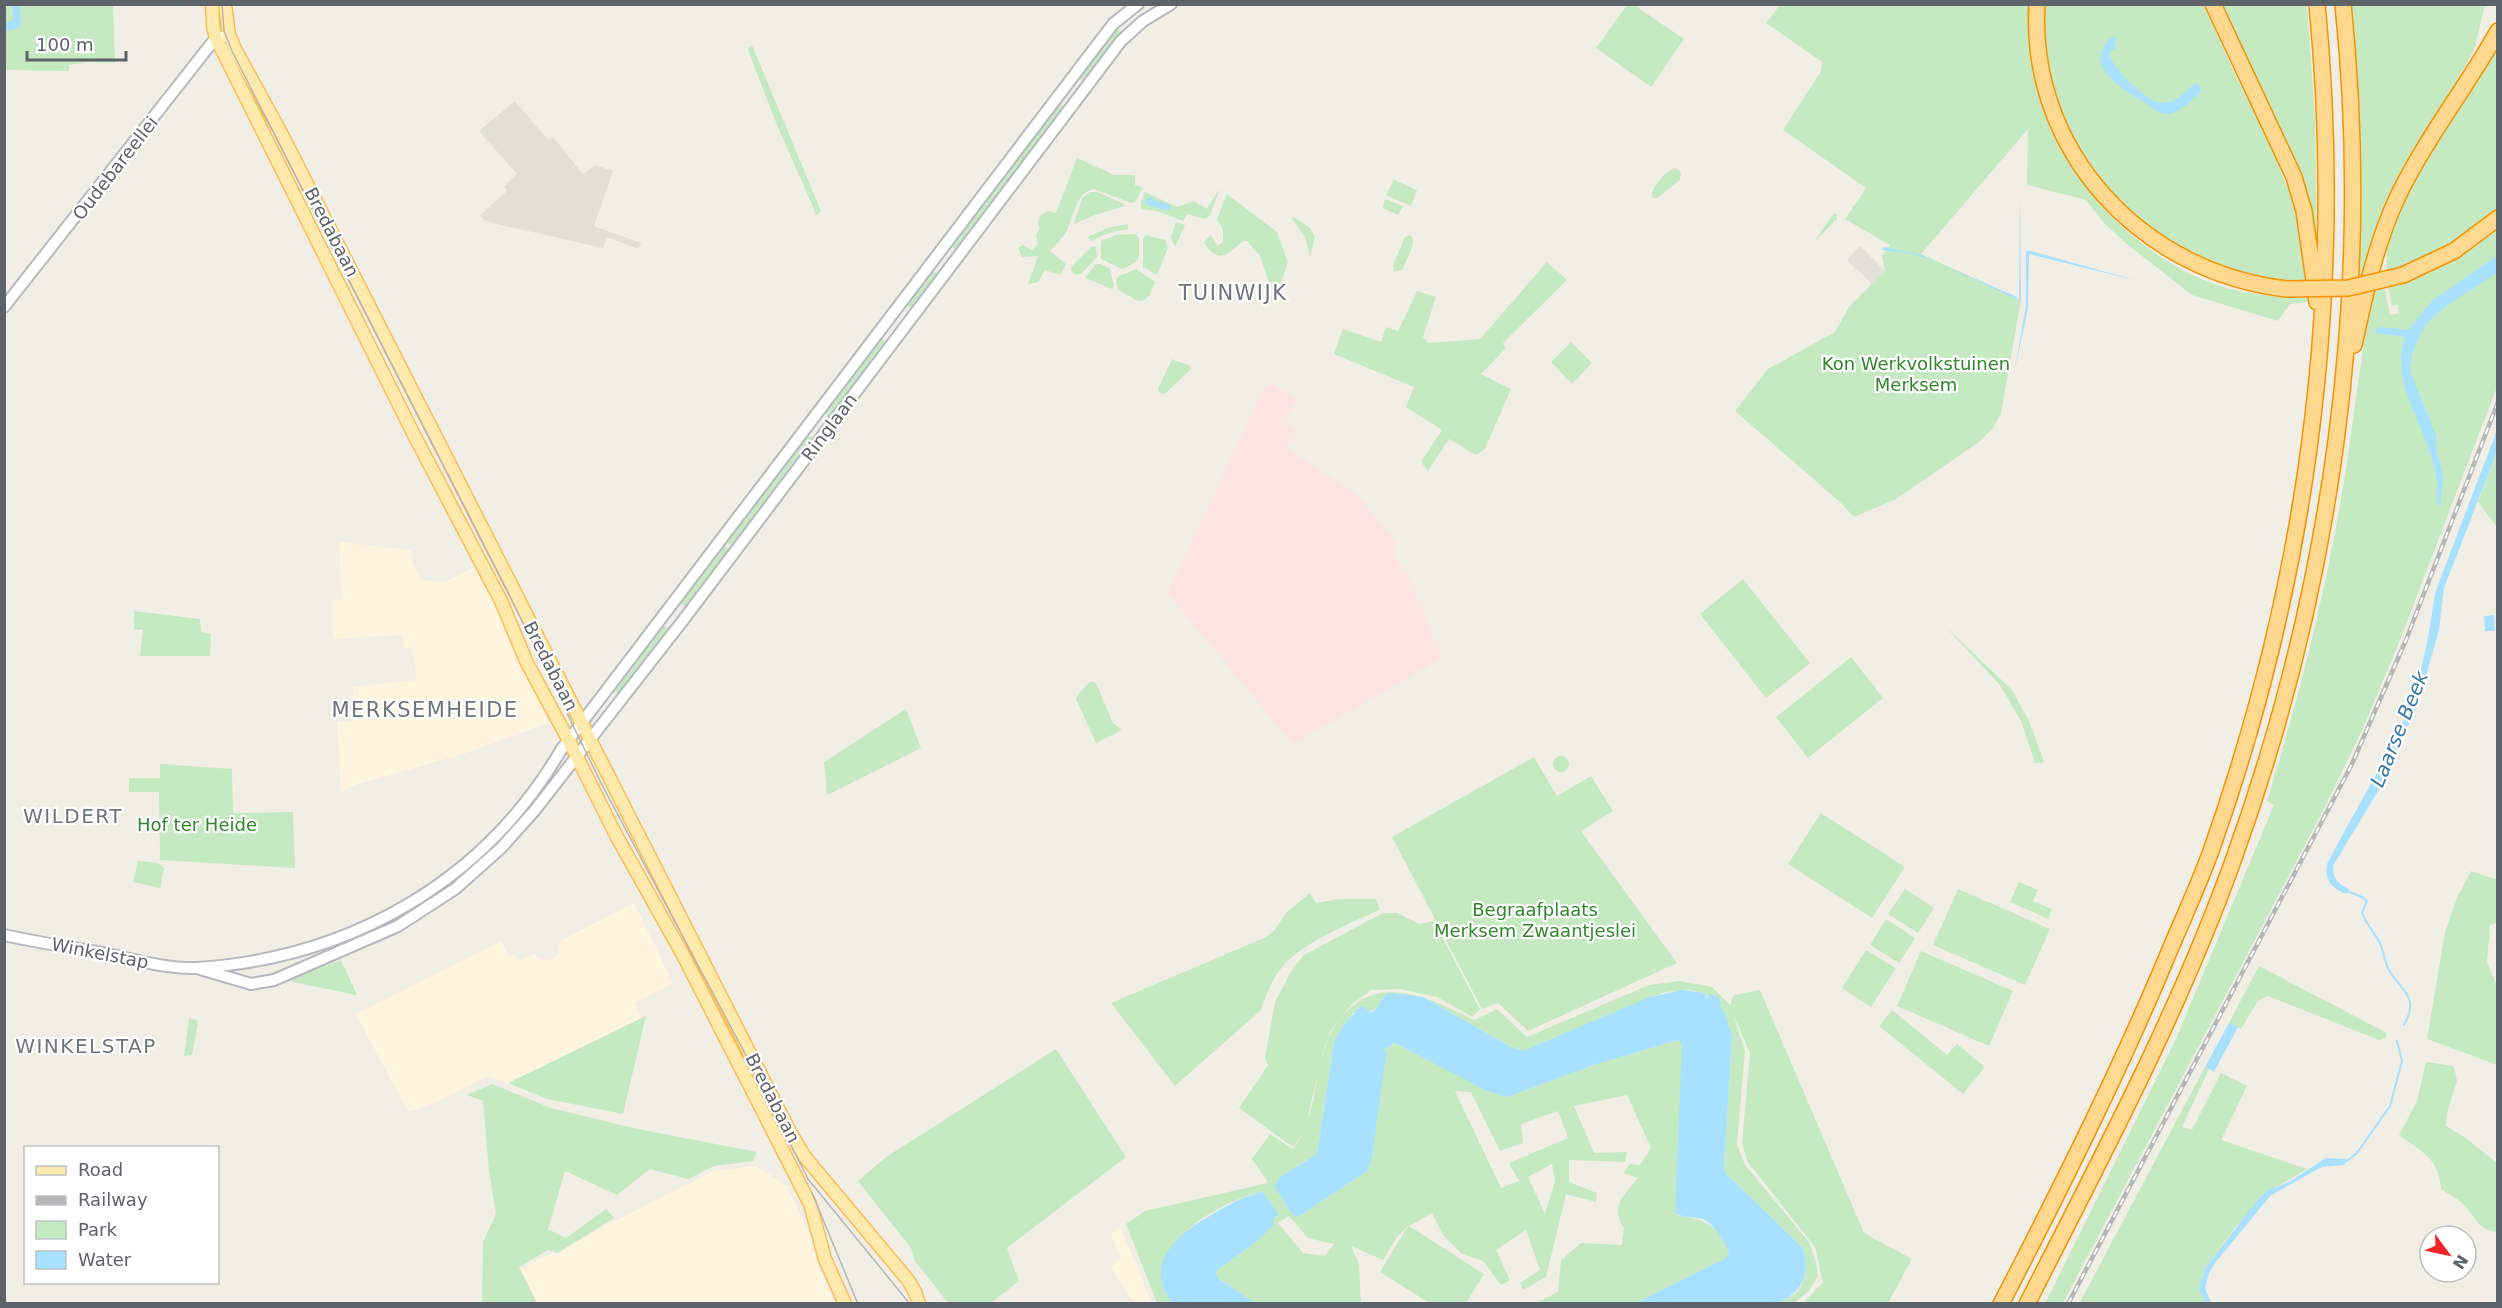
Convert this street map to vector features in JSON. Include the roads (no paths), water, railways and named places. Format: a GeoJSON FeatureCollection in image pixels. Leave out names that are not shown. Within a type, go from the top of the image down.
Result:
{"type":"FeatureCollection","features":[{"type":"Feature","properties":{"kind":"highway"},"geometry":{"type":"LineString","coordinates":[[2037,4],[2039,55],[2053,111],[2076,158],[2105,198],[2143,233],[2185,259],[2237,280],[2287,289],[2348,288],[2403,274],[2454,251],[2498,218]]}},
{"type":"Feature","properties":{"kind":"highway"},"geometry":{"type":"LineString","coordinates":[[2213,4],[2294,177],[2304,211],[2322,336]]}},
{"type":"Feature","properties":{"kind":"highway"},"geometry":{"type":"LineString","coordinates":[[2001,1304],[2090,1128],[2151,997],[2209,855],[2265,674],[2293,554],[2310,453],[2322,336],[2327,178],[2325,104],[2317,4]]}},
{"type":"Feature","properties":{"kind":"highway"},"geometry":{"type":"LineString","coordinates":[[2027,1304],[2166,1023],[2211,917],[2251,810],[2283,706],[2307,610],[2326,514],[2342,395],[2350,295],[2352,181],[2343,4]]}},
{"type":"Feature","properties":{"kind":"highway"},"geometry":{"type":"LineString","coordinates":[[2342,395],[2374,259],[2395,204],[2426,144],[2498,31]]}},
{"type":"Feature","properties":{"kind":"main road","name":"Bredabaan"},"geometry":{"type":"LineString","coordinates":[[212,4],[213,26],[222,37],[351,270],[800,1149],[902,1272],[914,1289],[919,1304]]}},
{"type":"Feature","properties":{"kind":"main road","name":"Bredabaan"},"geometry":{"type":"LineString","coordinates":[[225,4],[222,37],[414,435],[501,601],[527,663],[569,741],[616,837],[683,955],[810,1204],[825,1259],[845,1304]]}},
{"type":"Feature","properties":{"kind":"street","name":"Ringlaan"},"geometry":{"type":"LineString","coordinates":[[569,741],[1113,24],[1138,4]]}},
{"type":"Feature","properties":{"kind":"street","name":"Ringlaan"},"geometry":{"type":"LineString","coordinates":[[344,950],[398,926],[431,906],[482,867],[518,829],[590,741],[1080,95],[1130,32],[1171,4]]}},
{"type":"Feature","properties":{"kind":"street","name":"Oudebareellei"},"geometry":{"type":"LineString","coordinates":[[4,307],[222,37]]}},
{"type":"Feature","properties":{"kind":"street","name":"Winkelstap"},"geometry":{"type":"LineString","coordinates":[[197,968],[268,959],[337,939],[410,905],[472,859],[528,798],[569,741]]}},
{"type":"Feature","properties":{"kind":"street","name":"Winkelstap"},"geometry":{"type":"LineString","coordinates":[[4,935],[158,964],[197,968],[251,984],[262,983],[344,950]]}},
{"type":"Feature","properties":{"kind":"water"},"geometry":{"type":"Polygon","coordinates":[[[12,5],[20,5],[21,27],[5,31],[5,23],[13,20],[12,5]]]}},
{"type":"Feature","properties":{"kind":"water"},"geometry":{"type":"Polygon","coordinates":[[[2112,37],[2116,37],[2115,49],[2109,52],[2111,58],[2122,75],[2148,97],[2163,103],[2172,101],[2195,83],[2201,86],[2200,93],[2174,112],[2163,114],[2157,111],[2124,89],[2104,71],[2100,61],[2102,49],[2112,37]]]}},
{"type":"Feature","properties":{"kind":"water"},"geometry":{"type":"Polygon","coordinates":[[[2020,192],[2021,300],[2019,301],[2020,192]]]}},
{"type":"Feature","properties":{"kind":"water"},"geometry":{"type":"Polygon","coordinates":[[[1150,197],[1158,202],[1169,204],[1171,209],[1164,210],[1147,205],[1145,200],[1150,197]]]}},
{"type":"Feature","properties":{"kind":"water"},"geometry":{"type":"Polygon","coordinates":[[[1884,247],[1921,255],[1937,262],[1913,254],[1882,250],[1884,247]]]}},
{"type":"Feature","properties":{"kind":"water"},"geometry":{"type":"Polygon","coordinates":[[[2026,251],[2138,281],[2029,254],[2028,308],[2015,369],[2026,305],[2026,251]]]}},
{"type":"Feature","properties":{"kind":"water"},"geometry":{"type":"Polygon","coordinates":[[[2497,256],[2497,273],[2446,306],[2432,318],[2423,329],[2412,353],[2410,371],[2436,436],[2443,476],[2441,504],[2438,506],[2434,466],[2408,398],[2401,368],[2405,337],[2377,333],[2374,330],[2380,327],[2408,330],[2432,301],[2497,256]]]}},
{"type":"Feature","properties":{"kind":"water"},"geometry":{"type":"Polygon","coordinates":[[[1937,262],[2017,297],[2014,298],[1937,262]]]}},
{"type":"Feature","properties":{"kind":"water"},"geometry":{"type":"Polygon","coordinates":[[[2497,430],[2497,452],[2444,588],[2439,630],[2417,707],[2377,793],[2334,864],[2336,880],[2349,889],[2346,894],[2330,883],[2326,870],[2327,864],[2381,766],[2410,705],[2422,664],[2435,593],[2497,430]]]}},
{"type":"Feature","properties":{"kind":"water"},"geometry":{"type":"Polygon","coordinates":[[[2494,615],[2495,631],[2485,631],[2484,616],[2494,615]]]}},
{"type":"Feature","properties":{"kind":"water"},"geometry":{"type":"Polygon","coordinates":[[[1682,990],[1706,993],[1707,998],[1711,994],[1718,997],[1721,1002],[1720,1007],[1725,1014],[1732,1036],[1725,1173],[1802,1247],[1805,1256],[1805,1273],[1800,1287],[1788,1298],[1771,1304],[1636,1303],[1724,1259],[1729,1254],[1719,1234],[1707,1221],[1681,1216],[1675,1212],[1682,1044],[1678,1040],[1597,1064],[1507,1097],[1489,1092],[1395,1043],[1384,1049],[1386,1054],[1372,1156],[1367,1171],[1298,1217],[1292,1214],[1274,1186],[1280,1177],[1317,1154],[1334,1043],[1342,1027],[1360,1007],[1364,1007],[1371,1013],[1374,1011],[1389,993],[1423,997],[1511,1047],[1523,1051],[1650,997],[1682,990]]]}},
{"type":"Feature","properties":{"kind":"water"},"geometry":{"type":"Polygon","coordinates":[[[2229,1023],[2238,1027],[2214,1072],[2205,1067],[2229,1023]]]}},
{"type":"Feature","properties":{"kind":"water"},"geometry":{"type":"Polygon","coordinates":[[[2326,1158],[2347,1159],[2344,1165],[2322,1167],[2271,1195],[2215,1263],[2209,1273],[2205,1288],[2211,1303],[2203,1303],[2205,1300],[2199,1289],[2205,1268],[2260,1197],[2268,1190],[2289,1182],[2326,1158]]]}},
{"type":"Feature","properties":{"kind":"water"},"geometry":{"type":"Polygon","coordinates":[[[1263,1192],[1279,1215],[1273,1218],[1273,1226],[1255,1243],[1217,1270],[1216,1274],[1219,1279],[1255,1303],[1172,1303],[1164,1288],[1161,1274],[1163,1262],[1177,1240],[1188,1230],[1225,1207],[1263,1192]]]}},
{"type":"Feature","properties":{"kind":"waterway","name":"Laarse Beek"},"geometry":{"type":"LineString","coordinates":[[2347,891],[2367,901],[2362,913],[2379,941],[2388,968],[2409,1000],[2409,1015],[2404,1025]]}},
{"type":"Feature","properties":{"kind":"waterway","name":"Laarse Beek"},"geometry":{"type":"LineString","coordinates":[[2342,1162],[2357,1153],[2390,1106],[2402,1061],[2397,1041]]}},
{"type":"Feature","properties":{"kind":"tram line"},"geometry":{"type":"LineString","coordinates":[[222,4],[224,31],[232,51],[508,592],[601,783],[749,1061],[808,1179],[910,1304]]}},
{"type":"Feature","properties":{"kind":"tram line"},"geometry":{"type":"LineString","coordinates":[[812,1193],[858,1304]]}},
{"type":"Feature","properties":{"kind":"railway"},"geometry":{"type":"LineString","coordinates":[[2068,1304],[2351,766],[2406,640],[2498,402]]}},
{"type":"Feature","properties":{"kind":"district","name":"TUINWIJK"},"geometry":{"type":"Point","coordinates":[1233,293]}},
{"type":"Feature","properties":{"kind":"district","name":"MERKSEMHEIDE"},"geometry":{"type":"Point","coordinates":[425,710]}},
{"type":"Feature","properties":{"kind":"district","name":"WILDERT"},"geometry":{"type":"Point","coordinates":[73,816]}},
{"type":"Feature","properties":{"kind":"district","name":"WINKELSTAP"},"geometry":{"type":"Point","coordinates":[86,1046]}},
{"type":"Feature","properties":{"kind":"park label","name":"Kon Werkvolkstuinen Merksem"},"geometry":{"type":"Point","coordinates":[1916,373]}},
{"type":"Feature","properties":{"kind":"park label","name":"Hof ter Heide"},"geometry":{"type":"Point","coordinates":[197,824]}},
{"type":"Feature","properties":{"kind":"park label","name":"Begraafplaats Merksem Zwaantjeslei"},"geometry":{"type":"Point","coordinates":[1535,919]}}]}
